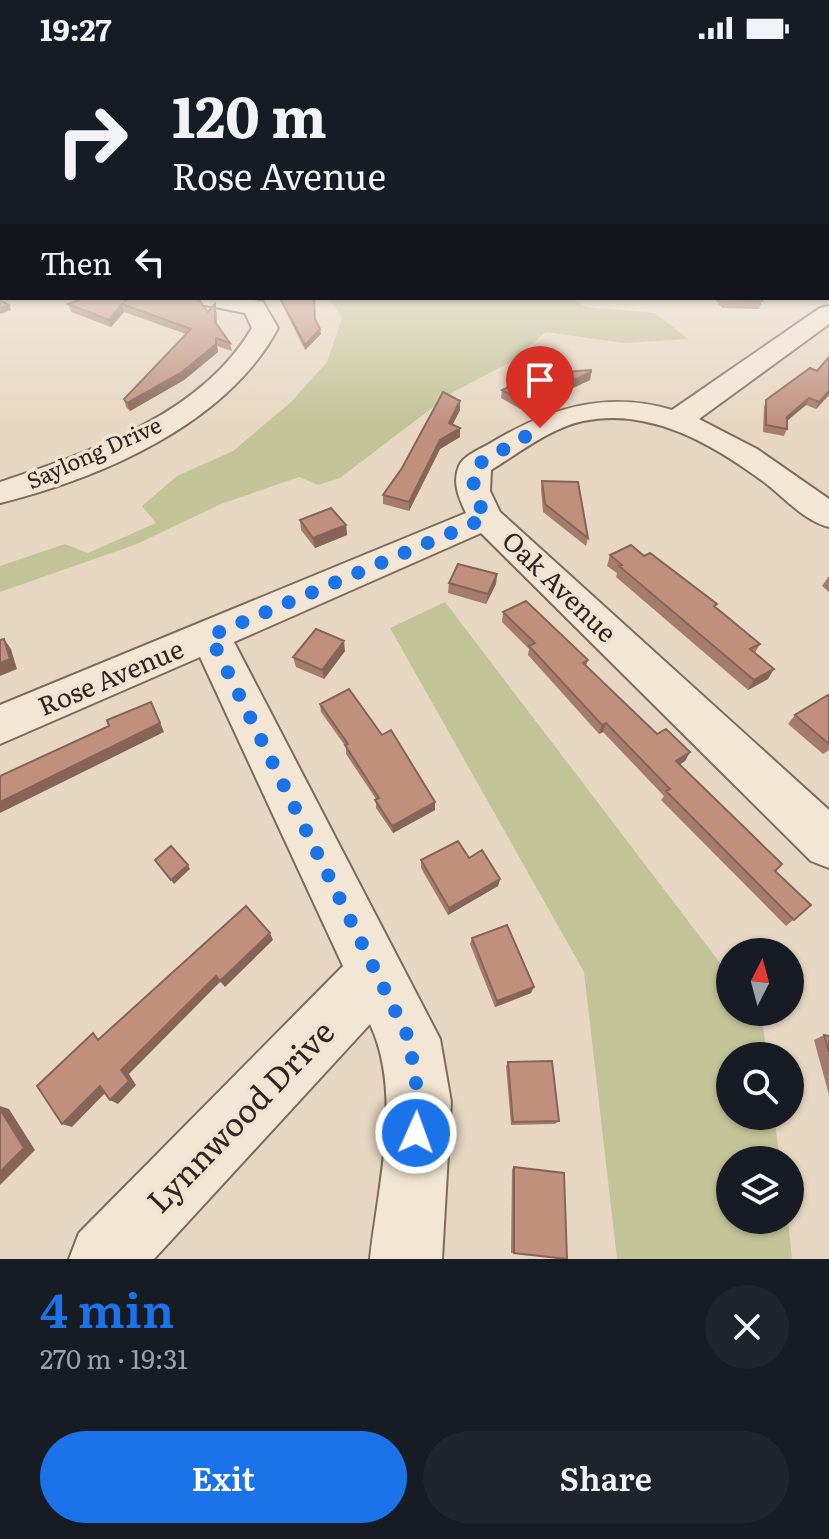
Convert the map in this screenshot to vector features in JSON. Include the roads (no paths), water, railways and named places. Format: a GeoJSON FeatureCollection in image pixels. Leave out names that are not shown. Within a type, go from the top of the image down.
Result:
{"type":"FeatureCollection","features":[{"type":"Feature","properties":{"kind":"street","name":"Saylong Drive"},"geometry":{"type":"LineString","coordinates":[[0,493],[45,479],[149,433],[203,398],[247,359],[265,328],[257,310]]}},
{"type":"Feature","properties":{"kind":"street"},"geometry":{"type":"LineString","coordinates":[[824,325],[678,420],[770,471],[829,516]]}},
{"type":"Feature","properties":{"kind":"street","name":"Oak Avenue"},"geometry":{"type":"LineString","coordinates":[[678,420],[640,411],[583,412],[540,428],[475,466],[473,491],[486,518],[829,844]]}},
{"type":"Feature","properties":{"kind":"street","name":"Rose Avenue"},"geometry":{"type":"LineString","coordinates":[[0,725],[486,518]]}},
{"type":"Feature","properties":{"kind":"street"},"geometry":{"type":"LineString","coordinates":[[210,636],[409,1039],[419,1102],[406,1259]]}},
{"type":"Feature","properties":{"kind":"street","name":"Lynnwood Drive"},"geometry":{"type":"LineString","coordinates":[[105,1259],[376,974]]}}]}
